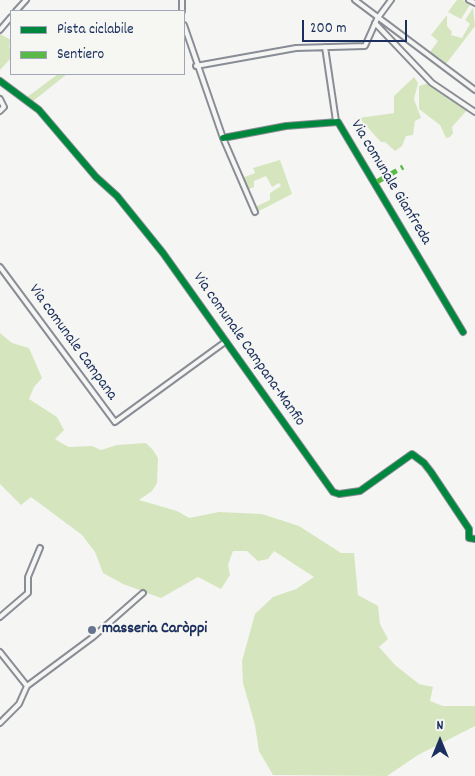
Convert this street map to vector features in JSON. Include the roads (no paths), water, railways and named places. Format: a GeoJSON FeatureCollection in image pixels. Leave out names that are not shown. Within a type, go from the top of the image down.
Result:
{"type":"FeatureCollection","features":[{"type":"Feature","properties":{"kind":"street"},"geometry":{"type":"LineString","coordinates":[[17,10],[26,0]]}},
{"type":"Feature","properties":{"kind":"street"},"geometry":{"type":"LineString","coordinates":[[355,0],[475,90]]}},
{"type":"Feature","properties":{"kind":"street"},"geometry":{"type":"LineString","coordinates":[[196,66],[296,48],[365,46],[375,23],[391,0]]}},
{"type":"Feature","properties":{"kind":"street"},"geometry":{"type":"LineString","coordinates":[[470,0],[475,4]]}},
{"type":"Feature","properties":{"kind":"street"},"geometry":{"type":"LineString","coordinates":[[0,30],[10,18]]}},
{"type":"Feature","properties":{"kind":"street"},"geometry":{"type":"LineString","coordinates":[[375,23],[432,83],[475,112]]}},
{"type":"Feature","properties":{"kind":"street"},"geometry":{"type":"LineString","coordinates":[[185,28],[196,66],[223,138],[255,212]]}},
{"type":"Feature","properties":{"kind":"street"},"geometry":{"type":"LineString","coordinates":[[325,47],[336,121]]}},
{"type":"Feature","properties":{"kind":"street","name":"Via comunale Campana-Manfio"},"geometry":{"type":"LineString","coordinates":[[0,81],[39,110],[96,176],[117,196],[162,254],[333,492],[339,494],[360,491],[412,454],[432,472],[469,529],[469,538],[475,540]]}},
{"type":"Feature","properties":{"kind":"street"},"geometry":{"type":"LineString","coordinates":[[0,98],[4,107],[0,111]]}},
{"type":"Feature","properties":{"kind":"street","name":"Via comunale Gianfreda"},"geometry":{"type":"LineString","coordinates":[[223,138],[336,121],[463,332]]}},
{"type":"Feature","properties":{"kind":"street","name":"Via comunale Campana"},"geometry":{"type":"LineString","coordinates":[[0,267],[115,422],[225,342]]}},
{"type":"Feature","properties":{"kind":"street"},"geometry":{"type":"LineString","coordinates":[[0,617],[28,592],[28,577],[40,548]]}},
{"type":"Feature","properties":{"kind":"street"},"geometry":{"type":"LineString","coordinates":[[0,723],[19,704],[27,686],[93,637],[143,593]]}},
{"type":"Feature","properties":{"kind":"street"},"geometry":{"type":"LineString","coordinates":[[0,652],[27,686]]}},
{"type":"Feature","properties":{"kind":"place","name":"masseria Caròppi"},"geometry":{"type":"Point","coordinates":[92,630]}}]}
